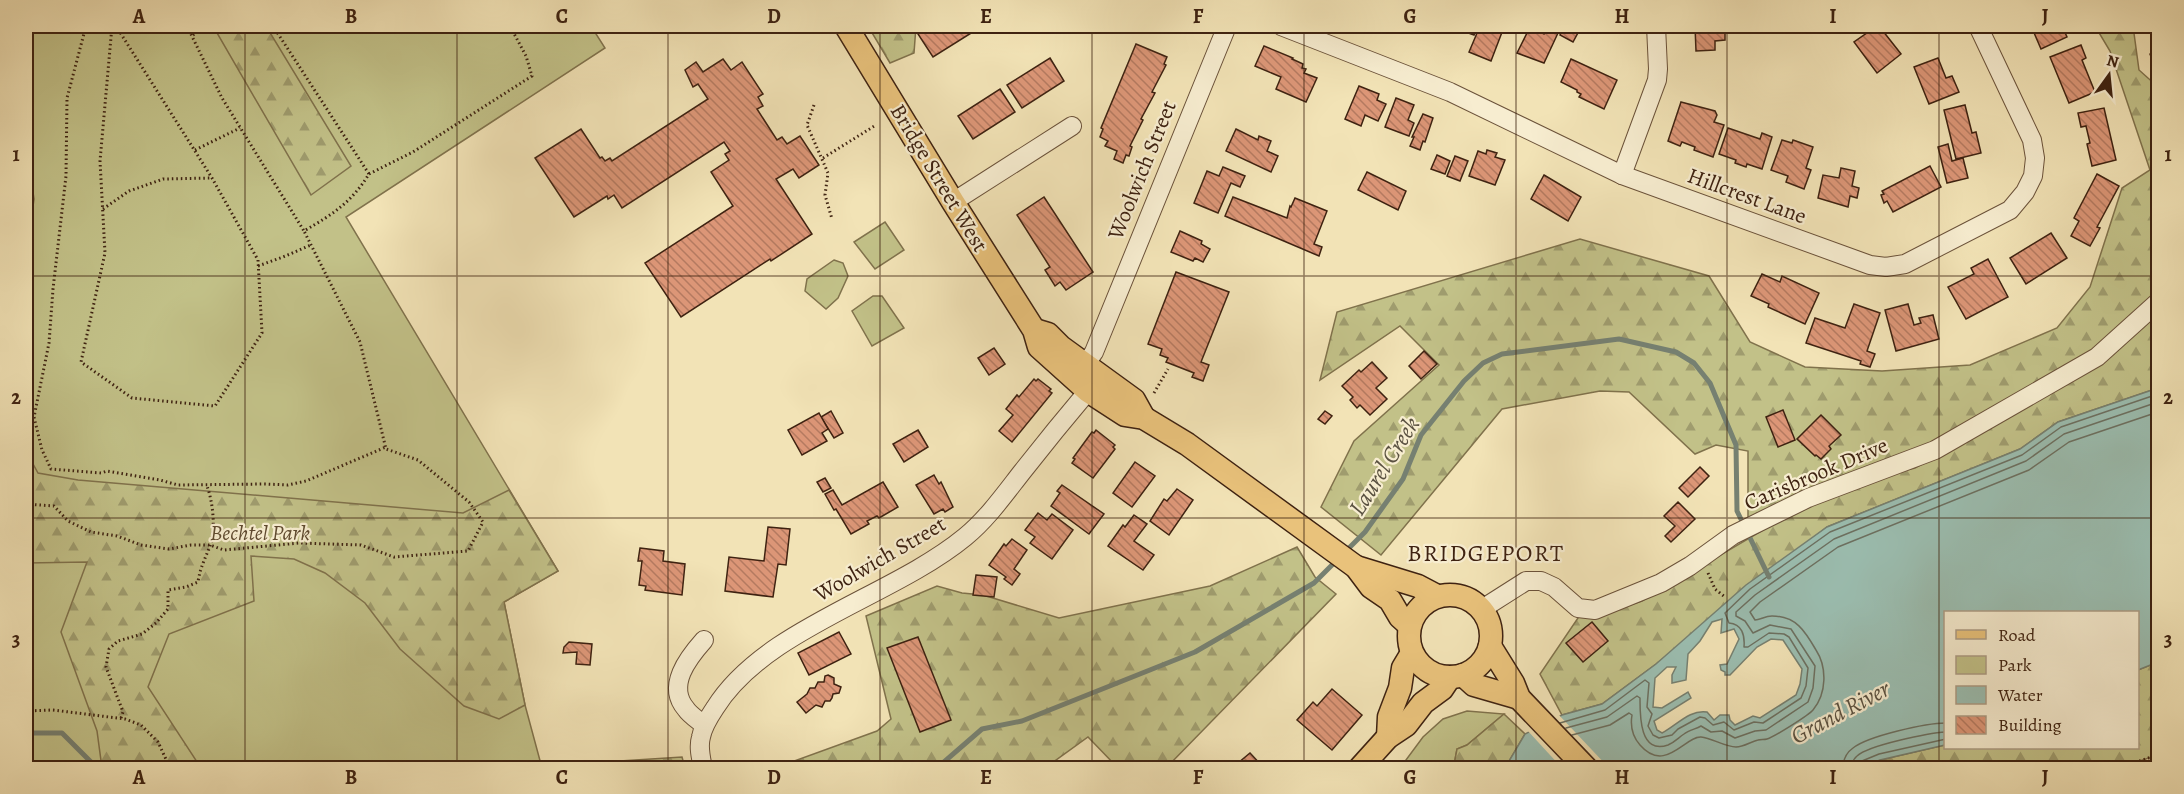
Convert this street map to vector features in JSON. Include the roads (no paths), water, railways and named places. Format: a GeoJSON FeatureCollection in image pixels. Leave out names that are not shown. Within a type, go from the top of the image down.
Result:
{"type":"FeatureCollection","features":[{"type":"Feature","properties":{"kind":"main road","name":"Bridge Street West"},"geometry":{"type":"LineString","coordinates":[[846,26],[1034,330],[1039,347],[1088,391],[1125,415],[1148,408]]}},
{"type":"Feature","properties":{"kind":"main road","name":"Bridge Street West"},"geometry":{"type":"LineString","coordinates":[[1034,330],[1048,334],[1061,347],[1148,408],[1187,444],[1356,567],[1371,586],[1390,600],[1400,617],[1409,625]]}},
{"type":"Feature","properties":{"kind":"main road","name":"Bridge Street West"},"geometry":{"type":"LineString","coordinates":[[1356,567],[1418,586],[1437,596]]}},
{"type":"Feature","properties":{"kind":"main road"},"geometry":{"type":"LineString","coordinates":[[1360,768],[1388,737],[1406,725],[1423,703],[1456,676],[1480,664],[1490,645],[1490,627],[1482,609],[1473,601],[1449,594],[1437,596],[1419,608],[1409,625],[1408,635],[1412,652],[1423,668],[1431,673],[1456,676],[1474,685],[1519,699],[1586,768]]}},
{"type":"Feature","properties":{"kind":"main road"},"geometry":{"type":"LineString","coordinates":[[1490,645],[1513,683],[1519,699]]}},
{"type":"Feature","properties":{"kind":"main road"},"geometry":{"type":"LineString","coordinates":[[1388,737],[1389,717],[1400,688],[1403,668],[1412,652]]}},
{"type":"Feature","properties":{"kind":"street","name":"Woolwich Street"},"geometry":{"type":"LineString","coordinates":[[1085,364],[1094,352],[1227,26]]}},
{"type":"Feature","properties":{"kind":"street","name":"Hillcrest Lane"},"geometry":{"type":"LineString","coordinates":[[1281,26],[1450,92],[1622,175],[1870,265],[1886,267],[1905,264],[2010,210],[2025,192],[2033,176],[2036,158],[2032,140],[1977,26]]}},
{"type":"Feature","properties":{"kind":"street"},"geometry":{"type":"LineString","coordinates":[[1622,175],[1657,80],[1656,26]]}},
{"type":"Feature","properties":{"kind":"street"},"geometry":{"type":"LineString","coordinates":[[953,202],[1072,126]]}},
{"type":"Feature","properties":{"kind":"street","name":"Carisbrook Drive"},"geometry":{"type":"LineString","coordinates":[[1482,609],[1526,580],[1540,581],[1554,587],[1578,608],[1595,610],[1661,583],[1690,567],[1733,535],[1808,498],[1935,450],[2097,357],[2158,302]]}},
{"type":"Feature","properties":{"kind":"street","name":"Woolwich Street"},"geometry":{"type":"LineString","coordinates":[[704,725],[723,695],[773,651],[810,627],[941,556],[968,535],[994,508],[1088,391]]}},
{"type":"Feature","properties":{"kind":"street"},"geometry":{"type":"LineString","coordinates":[[704,640],[682,668],[678,691],[684,708],[704,725],[700,739],[704,768]]}},
{"type":"Feature","properties":{"kind":"water","name":"Grand River"},"geometry":{"type":"Polygon","coordinates":[[[2158,388],[2158,662],[2139,670],[2139,611],[1944,611],[1944,745],[1880,760],[1860,768],[1505,768],[1525,734],[1562,715],[1602,704],[1656,664],[1746,585],[1827,527],[2020,449],[2058,422],[2158,388]],[[1722,619],[1712,622],[1688,654],[1686,680],[1672,683],[1672,675],[1676,667],[1667,667],[1655,678],[1653,707],[1662,708],[1688,692],[1691,698],[1654,721],[1657,730],[1662,733],[1689,715],[1701,712],[1707,712],[1714,720],[1720,715],[1729,715],[1735,725],[1753,716],[1760,718],[1796,695],[1802,669],[1783,640],[1771,639],[1757,647],[1730,675],[1725,675],[1720,665],[1727,664],[1739,639],[1734,629],[1721,633],[1722,619]]]}},
{"type":"Feature","properties":{"kind":"waterway"},"geometry":{"type":"LineString","coordinates":[[26,48],[30,26]]}},
{"type":"Feature","properties":{"kind":"waterway","name":"Laurel Creek"},"geometry":{"type":"LineString","coordinates":[[1346,551],[1365,532],[1403,479],[1421,435],[1464,381],[1483,363],[1502,354],[1619,339],[1676,352],[1694,363],[1710,383],[1736,445],[1737,511],[1769,577]]}},
{"type":"Feature","properties":{"kind":"waterway","name":"Laurel Creek"},"geometry":{"type":"LineString","coordinates":[[937,768],[982,729],[1022,721],[1195,652],[1314,583],[1337,560]]}},
{"type":"Feature","properties":{"kind":"waterway","name":"Laurel Creek"},"geometry":{"type":"LineString","coordinates":[[26,733],[62,733],[97,768]]}},
{"type":"Feature","properties":{"kind":"district","name":"BRIDGEPORT"},"geometry":{"type":"Point","coordinates":[1486,553]}},
{"type":"Feature","properties":{"kind":"park label","name":"Bechtel Park"},"geometry":{"type":"Point","coordinates":[260,533]}}]}
